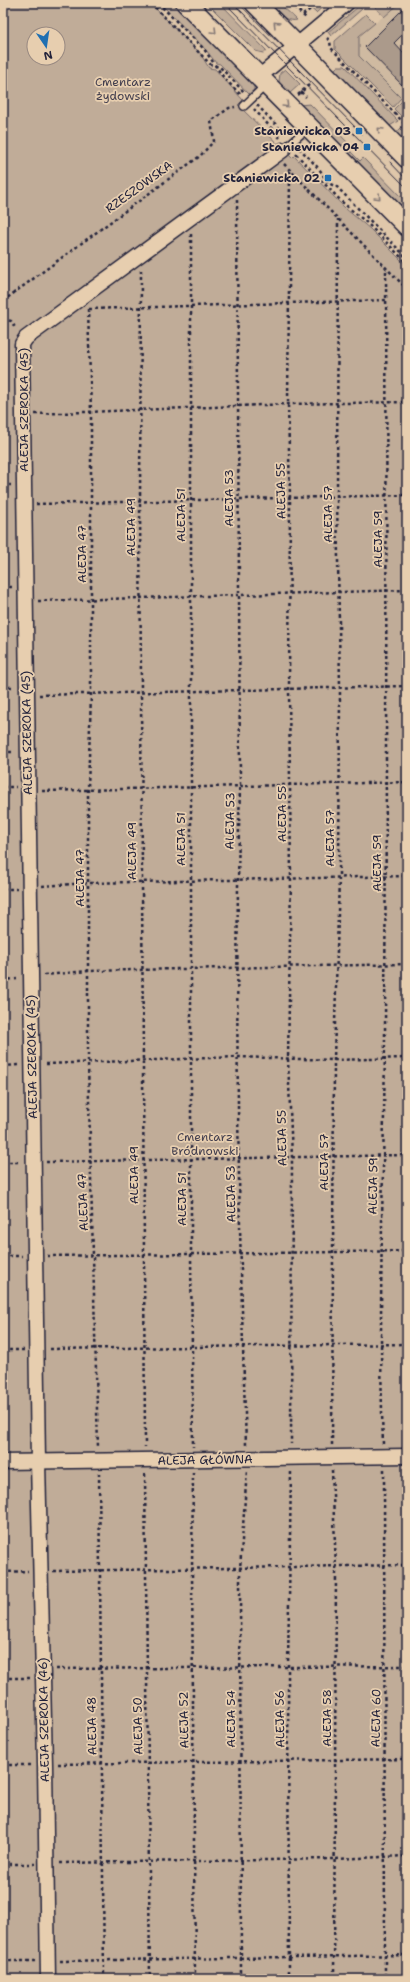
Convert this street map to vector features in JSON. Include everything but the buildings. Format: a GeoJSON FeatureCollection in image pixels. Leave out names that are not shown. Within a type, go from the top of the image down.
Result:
{"type":"FeatureCollection","features":[{"type":"Feature","properties":{"kind":"main road"},"geometry":{"type":"LineString","coordinates":[[186,3],[407,226]]}},
{"type":"Feature","properties":{"kind":"main road"},"geometry":{"type":"LineString","coordinates":[[255,3],[297,44],[407,158]]}},
{"type":"Feature","properties":{"kind":"street"},"geometry":{"type":"LineString","coordinates":[[263,80],[297,44],[347,3]]}},
{"type":"Feature","properties":{"kind":"street","name":"ALEJA SZEROKA (45)"},"geometry":{"type":"LineString","coordinates":[[38,1455],[22,344],[26,338],[88,295],[285,148]]}},
{"type":"Feature","properties":{"kind":"street","name":"ALEJA GŁÓWNA"},"geometry":{"type":"LineString","coordinates":[[3,1462],[38,1455],[99,1467],[192,1460],[407,1456]]}},
{"type":"Feature","properties":{"kind":"street","name":"ALEJA SZEROKA (46)"},"geometry":{"type":"LineString","coordinates":[[38,1455],[48,1979]]}},
{"type":"Feature","properties":{"kind":"lane"},"geometry":{"type":"LineString","coordinates":[[248,103],[263,80]]}},
{"type":"Feature","properties":{"kind":"lane"},"geometry":{"type":"LineString","coordinates":[[285,148],[309,127]]}},
{"type":"Feature","properties":{"kind":"path"},"geometry":{"type":"LineString","coordinates":[[151,3],[211,65],[220,67],[285,148],[342,202],[367,223],[407,263]]}},
{"type":"Feature","properties":{"kind":"path"},"geometry":{"type":"LineString","coordinates":[[158,3],[204,49],[224,78],[248,103],[285,148],[321,170],[322,176],[330,185],[336,186],[407,258]]}},
{"type":"Feature","properties":{"kind":"path"},"geometry":{"type":"LineString","coordinates":[[303,15],[318,3]]}},
{"type":"Feature","properties":{"kind":"path"},"geometry":{"type":"LineString","coordinates":[[338,56],[407,126]]}},
{"type":"Feature","properties":{"kind":"path"},"geometry":{"type":"LineString","coordinates":[[304,89],[313,80]]}},
{"type":"Feature","properties":{"kind":"path"},"geometry":{"type":"LineString","coordinates":[[301,92],[306,97]]}},
{"type":"Feature","properties":{"kind":"path","name":"RZESZOWSKA"},"geometry":{"type":"LineString","coordinates":[[3,301],[200,156],[214,141],[211,121],[229,108],[248,103]]}},
{"type":"Feature","properties":{"kind":"path"},"geometry":{"type":"LineString","coordinates":[[285,148],[290,171],[407,289]]}},
{"type":"Feature","properties":{"kind":"path","name":"ALEJA 55"},"geometry":{"type":"LineString","coordinates":[[290,171],[288,404],[291,594],[289,690],[291,878],[288,1059],[292,1157],[290,1252],[292,1345],[291,1458]]}},
{"type":"Feature","properties":{"kind":"path","name":"ALEJA 53"},"geometry":{"type":"LineString","coordinates":[[237,184],[239,305],[238,499],[240,786],[237,880],[237,1057],[240,1253],[247,1459]]}},
{"type":"Feature","properties":{"kind":"path","name":"ALEJA 51"},"geometry":{"type":"LineString","coordinates":[[192,218],[190,306],[190,1160],[192,1460]]}},
{"type":"Feature","properties":{"kind":"path","name":"ALEJA 57"},"geometry":{"type":"LineString","coordinates":[[332,1457],[334,1060],[338,966],[340,784],[340,688],[337,592],[338,219]]}},
{"type":"Feature","properties":{"kind":"path","name":"ALEJA 49"},"geometry":{"type":"LineString","coordinates":[[141,255],[140,598],[145,1446]]}},
{"type":"Feature","properties":{"kind":"path","name":"ALEJA 59"},"geometry":{"type":"LineString","coordinates":[[384,1456],[380,1252],[384,1060],[388,591],[386,268]]}},
{"type":"Feature","properties":{"kind":"path","name":"ALEJA 47"},"geometry":{"type":"LineString","coordinates":[[88,295],[91,412],[91,694],[88,789],[88,1063],[99,1467]]}},
{"type":"Feature","properties":{"kind":"path"},"geometry":{"type":"LineString","coordinates":[[88,309],[386,300]]}},
{"type":"Feature","properties":{"kind":"path"},"geometry":{"type":"LineString","coordinates":[[23,415],[288,404],[407,402]]}},
{"type":"Feature","properties":{"kind":"path"},"geometry":{"type":"LineString","coordinates":[[24,505],[407,495]]}},
{"type":"Feature","properties":{"kind":"path"},"geometry":{"type":"LineString","coordinates":[[26,602],[407,590]]}},
{"type":"Feature","properties":{"kind":"path"},"geometry":{"type":"LineString","coordinates":[[27,695],[289,690],[407,686]]}},
{"type":"Feature","properties":{"kind":"path"},"geometry":{"type":"LineString","coordinates":[[28,792],[190,786],[407,782]]}},
{"type":"Feature","properties":{"kind":"path"},"geometry":{"type":"LineString","coordinates":[[30,889],[43,886],[89,883],[407,876]]}},
{"type":"Feature","properties":{"kind":"path"},"geometry":{"type":"LineString","coordinates":[[31,978],[41,975],[89,971],[237,967],[385,966],[407,964]]}},
{"type":"Feature","properties":{"kind":"path"},"geometry":{"type":"LineString","coordinates":[[32,1065],[237,1057],[334,1060],[384,1060],[407,1058]]}},
{"type":"Feature","properties":{"kind":"path"},"geometry":{"type":"LineString","coordinates":[[3,1162],[91,1162],[407,1155]]}},
{"type":"Feature","properties":{"kind":"path"},"geometry":{"type":"LineString","coordinates":[[3,1256],[143,1256],[290,1252],[333,1253],[407,1251]]}},
{"type":"Feature","properties":{"kind":"path"},"geometry":{"type":"LineString","coordinates":[[3,1350],[407,1344]]}},
{"type":"Feature","properties":{"kind":"path","name":"ALEJA 60"},"geometry":{"type":"LineString","coordinates":[[384,1456],[386,1666],[384,1760],[385,1979]]}},
{"type":"Feature","properties":{"kind":"path","name":"ALEJA 58"},"geometry":{"type":"LineString","coordinates":[[332,1457],[336,1567],[334,1979]]}},
{"type":"Feature","properties":{"kind":"path","name":"ALEJA 56"},"geometry":{"type":"LineString","coordinates":[[289,1979],[288,1860],[290,1761],[288,1666],[291,1458]]}},
{"type":"Feature","properties":{"kind":"path","name":"ALEJA 54"},"geometry":{"type":"LineString","coordinates":[[241,1979],[240,1569],[247,1459]]}},
{"type":"Feature","properties":{"kind":"path","name":"ALEJA 52"},"geometry":{"type":"LineString","coordinates":[[192,1460],[193,1862],[195,1979]]}},
{"type":"Feature","properties":{"kind":"path","name":"ALEJA 48"},"geometry":{"type":"LineString","coordinates":[[99,1467],[104,1979]]}},
{"type":"Feature","properties":{"kind":"path","name":"ALEJA 50"},"geometry":{"type":"LineString","coordinates":[[145,1472],[150,1979]]}},
{"type":"Feature","properties":{"kind":"path"},"geometry":{"type":"LineString","coordinates":[[3,1572],[407,1565]]}},
{"type":"Feature","properties":{"kind":"path"},"geometry":{"type":"LineString","coordinates":[[3,1678],[100,1668],[407,1666]]}},
{"type":"Feature","properties":{"kind":"path"},"geometry":{"type":"LineString","coordinates":[[3,1765],[407,1759]]}},
{"type":"Feature","properties":{"kind":"path"},"geometry":{"type":"LineString","coordinates":[[3,1864],[149,1861],[193,1862],[407,1856]]}},
{"type":"Feature","properties":{"kind":"path"},"geometry":{"type":"LineString","coordinates":[[3,1961],[407,1955]]}},
{"type":"Feature","properties":{"kind":"shaded area"},"geometry":{"type":"Polygon","coordinates":[[[400,3],[407,3],[407,105],[359,56],[359,36],[400,3]]]}},
{"type":"Feature","properties":{"kind":"green space","name":"Cmentarz Bródnowski"},"geometry":{"type":"Polygon","coordinates":[[[3,3],[150,3],[200,53],[209,68],[215,69],[243,100],[238,105],[292,158],[294,156],[346,209],[370,229],[407,266],[407,1979],[3,1979],[3,3]]]}},
{"type":"Feature","properties":{"kind":"green space"},"geometry":{"type":"Polygon","coordinates":[[[160,3],[174,3],[254,84],[254,90],[249,94],[220,64],[216,63],[206,50],[160,3]]]}},
{"type":"Feature","properties":{"kind":"green space"},"geometry":{"type":"Polygon","coordinates":[[[207,3],[220,3],[267,51],[263,53],[255,51],[207,3]]]}},
{"type":"Feature","properties":{"kind":"green space"},"geometry":{"type":"Polygon","coordinates":[[[238,3],[245,3],[272,31],[275,40],[238,3]]]}},
{"type":"Feature","properties":{"kind":"green space"},"geometry":{"type":"Polygon","coordinates":[[[269,3],[279,3],[297,20],[289,20],[285,18],[269,3]]]}},
{"type":"Feature","properties":{"kind":"green space"},"geometry":{"type":"Polygon","coordinates":[[[305,3],[327,3],[316,13],[305,3]]]}},
{"type":"Feature","properties":{"kind":"green space"},"geometry":{"type":"Polygon","coordinates":[[[380,3],[400,3],[384,17],[375,7],[380,3]]]}},
{"type":"Feature","properties":{"kind":"green space"},"geometry":{"type":"Polygon","coordinates":[[[358,7],[362,9],[331,36],[328,32],[358,7]]]}},
{"type":"Feature","properties":{"kind":"green space"},"geometry":{"type":"Polygon","coordinates":[[[366,14],[375,23],[359,36],[359,56],[401,98],[393,107],[335,49],[335,41],[366,14]]]}},
{"type":"Feature","properties":{"kind":"green space"},"geometry":{"type":"Polygon","coordinates":[[[338,66],[345,66],[398,121],[388,127],[333,71],[338,66]]]}},
{"type":"Feature","properties":{"kind":"green space"},"geometry":{"type":"Polygon","coordinates":[[[285,69],[300,84],[289,94],[279,82],[280,73],[285,69]]]}},
{"type":"Feature","properties":{"kind":"green space"},"geometry":{"type":"Polygon","coordinates":[[[403,100],[407,105],[407,111],[401,116],[394,109],[403,100]]]}},
{"type":"Feature","properties":{"kind":"green space"},"geometry":{"type":"Polygon","coordinates":[[[310,104],[352,147],[349,150],[360,161],[363,158],[405,201],[407,200],[407,214],[299,105],[310,104]]]}},
{"type":"Feature","properties":{"kind":"green space"},"geometry":{"type":"Polygon","coordinates":[[[403,126],[407,130],[407,145],[397,135],[398,131],[403,126]]]}},
{"type":"Feature","properties":{"kind":"tram line"},"geometry":{"type":"LineString","coordinates":[[225,3],[407,188]]}},
{"type":"Feature","properties":{"kind":"tram line"},"geometry":{"type":"LineString","coordinates":[[233,3],[362,134]]}},
{"type":"Feature","properties":{"kind":"tram line"},"geometry":{"type":"LineString","coordinates":[[390,162],[407,180]]}},
{"type":"Feature","properties":{"kind":"place","name":"Staniewicka 03"},"geometry":{"type":"Point","coordinates":[359,131]}},
{"type":"Feature","properties":{"kind":"place","name":"Staniewicka 04"},"geometry":{"type":"Point","coordinates":[367,147]}},
{"type":"Feature","properties":{"kind":"place","name":"Staniewicka 02"},"geometry":{"type":"Point","coordinates":[328,178]}},
{"type":"Feature","properties":{"kind":"park label","name":"Cmentarz żydowski"},"geometry":{"type":"Point","coordinates":[123,89]}}]}
